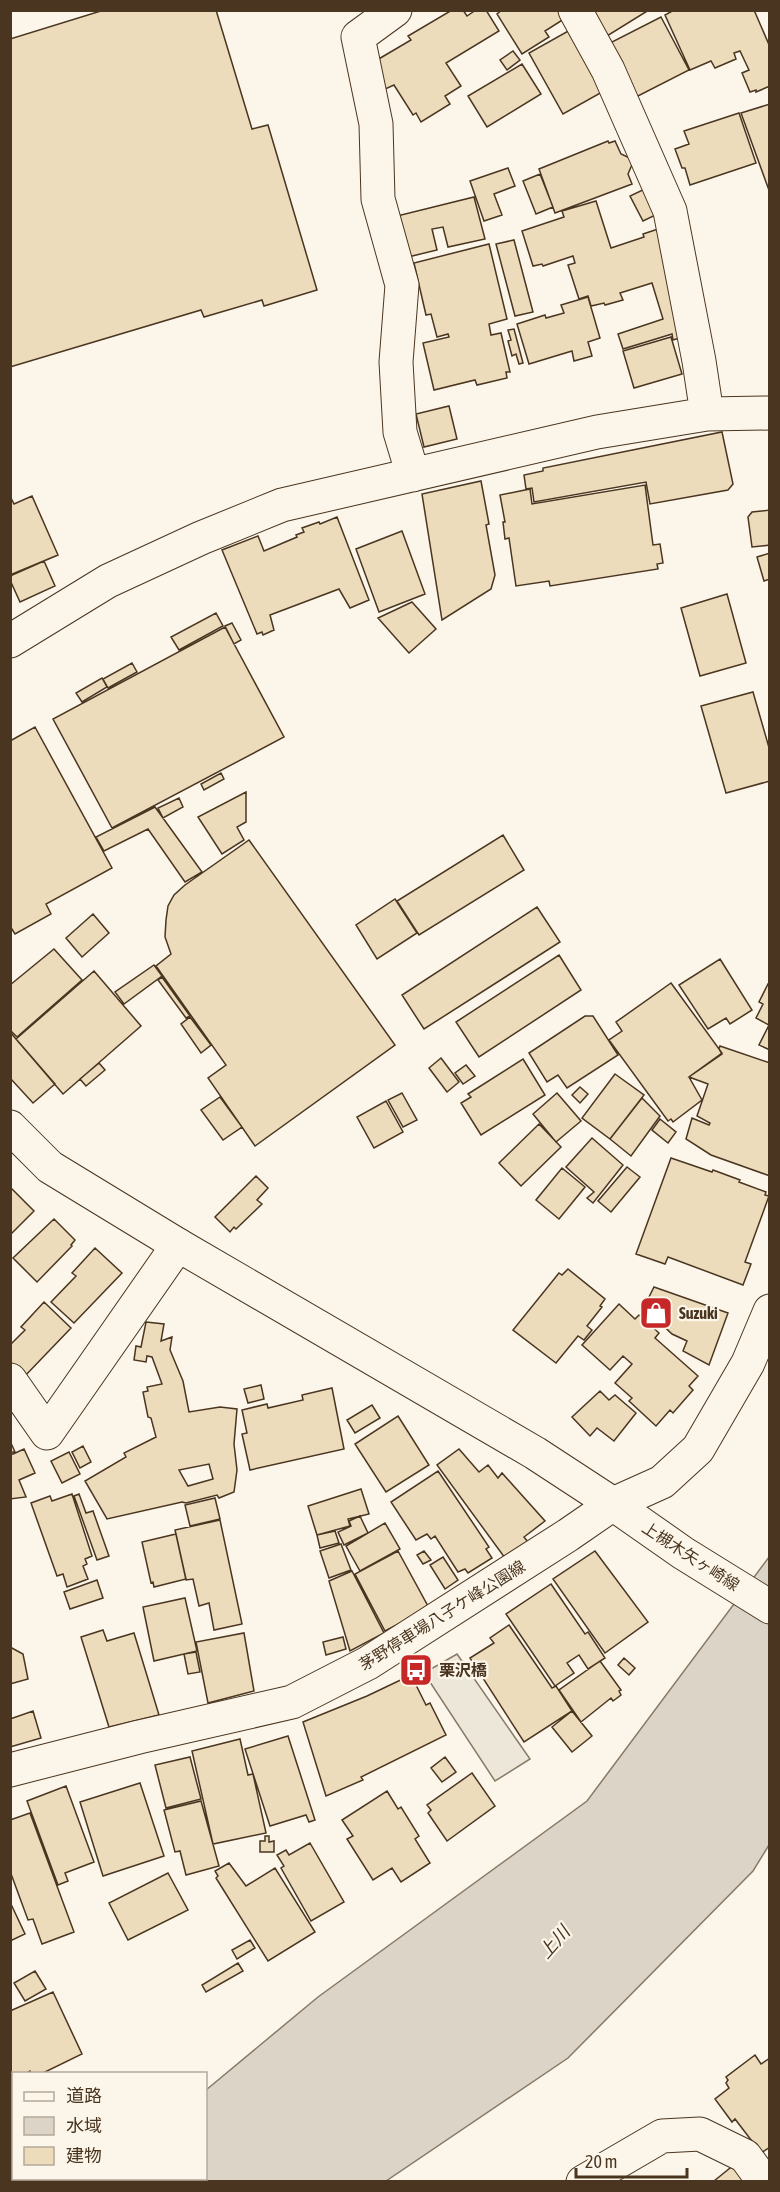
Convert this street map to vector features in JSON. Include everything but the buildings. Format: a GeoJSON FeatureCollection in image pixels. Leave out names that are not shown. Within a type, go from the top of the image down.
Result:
{"type":"FeatureCollection","features":[{"type":"Feature","properties":{"kind":"street"},"geometry":{"type":"LineString","coordinates":[[395,10],[358,37],[376,124],[378,199],[402,285],[396,363],[400,432],[413,475]]}},
{"type":"Feature","properties":{"kind":"street"},"geometry":{"type":"LineString","coordinates":[[575,10],[608,70],[670,212],[707,414]]}},
{"type":"Feature","properties":{"kind":"street"},"geometry":{"type":"LineString","coordinates":[[10,641],[108,581],[211,534],[282,506],[597,432],[707,414],[770,412]]}},
{"type":"Feature","properties":{"kind":"street","name":"上槻木矢ヶ崎線"},"geometry":{"type":"LineString","coordinates":[[10,1127],[50,1167],[178,1245],[535,1454],[613,1504],[683,1553],[770,1607]]}},
{"type":"Feature","properties":{"kind":"street"},"geometry":{"type":"LineString","coordinates":[[10,1380],[47,1433],[178,1245]]}},
{"type":"Feature","properties":{"kind":"street","name":"茅野停車場八子ケ峰公園線"},"geometry":{"type":"LineString","coordinates":[[10,1770],[292,1702],[368,1663],[613,1504],[662,1482],[698,1449],[748,1364],[769,1310]]}},
{"type":"Feature","properties":{"kind":"street"},"geometry":{"type":"LineString","coordinates":[[583,2181],[662,2136],[700,2134],[746,2156],[764,2181]]}},
{"type":"Feature","properties":{"kind":"shaded area"},"geometry":{"type":"Polygon","coordinates":[[[457,1654],[530,1759],[495,1781],[424,1673],[457,1654]]]}},
{"type":"Feature","properties":{"kind":"water","name":"上川"},"geometry":{"type":"Polygon","coordinates":[[[769,1557],[769,1845],[753,1871],[568,2058],[386,2181],[95,2182],[96,2180],[207,2180],[207,2089],[318,1997],[587,1801],[769,1557]]]}},
{"type":"Feature","properties":{"kind":"place","name":"Suzuki"},"geometry":{"type":"Point","coordinates":[656,1313]}},
{"type":"Feature","properties":{"kind":"place","name":"栗沢橋"},"geometry":{"type":"Point","coordinates":[416,1670]}}]}
